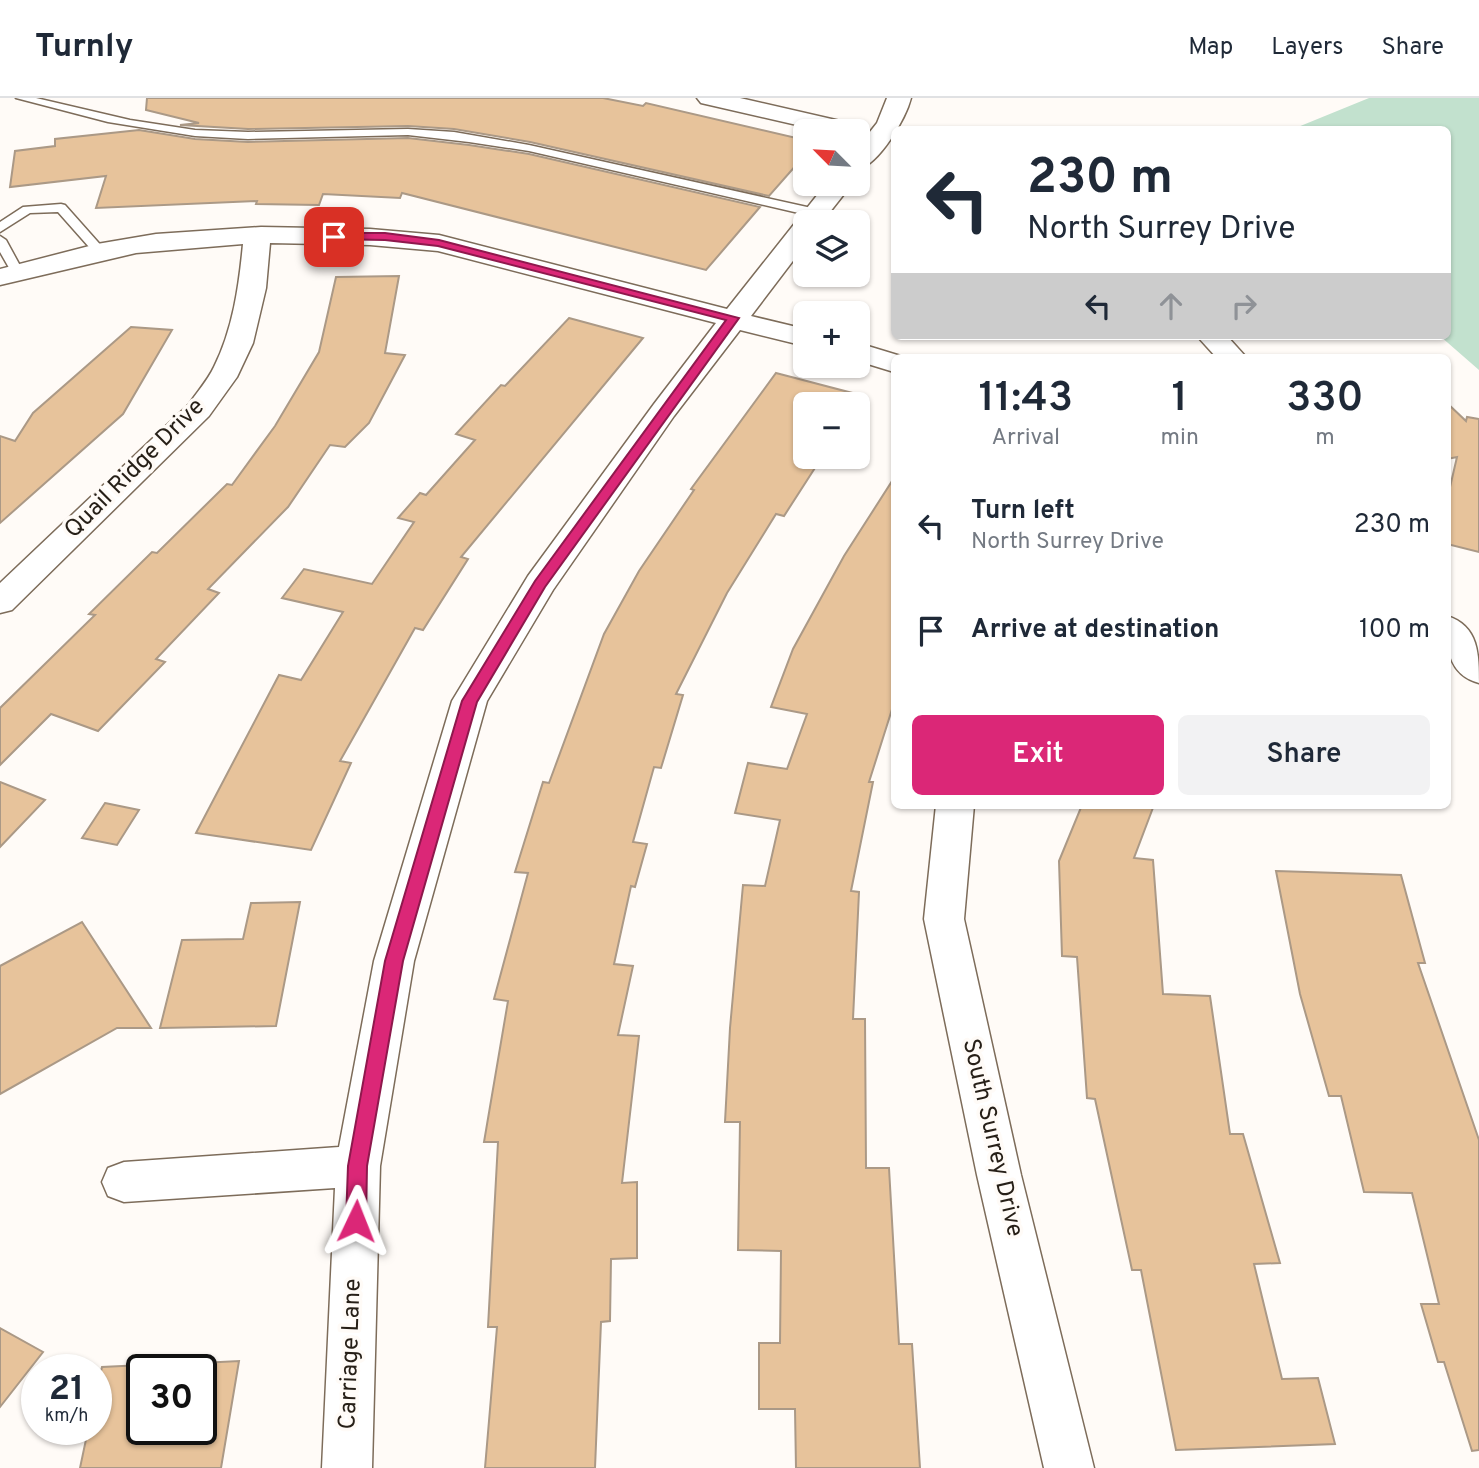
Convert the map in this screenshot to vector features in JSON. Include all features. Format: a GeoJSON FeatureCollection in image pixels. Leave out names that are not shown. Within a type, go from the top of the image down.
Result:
{"type":"FeatureCollection","features":[{"type":"Feature","properties":{"kind":"street"},"geometry":{"type":"LineString","coordinates":[[709,98],[799,119]]}},
{"type":"Feature","properties":{"kind":"street"},"geometry":{"type":"LineString","coordinates":[[870,128],[898,105],[899,98]]}},
{"type":"Feature","properties":{"kind":"street","name":"Carriage Lane"},"geometry":{"type":"LineString","coordinates":[[819,210],[830,196]]}},
{"type":"Feature","properties":{"kind":"street"},"geometry":{"type":"LineString","coordinates":[[9,275],[155,242],[257,237],[385,236],[439,243],[793,335]]}},
{"type":"Feature","properties":{"kind":"street","name":"Quail Ridge Drive"},"geometry":{"type":"LineString","coordinates":[[0,602],[199,410],[227,371],[239,343],[252,288],[257,237]]}},
{"type":"Feature","properties":{"kind":"street","name":"Carriage Lane"},"geometry":{"type":"LineString","coordinates":[[347,1468],[358,1166],[394,961],[470,701],[540,584],[733,318],[793,242]]}},
{"type":"Feature","properties":{"kind":"street"},"geometry":{"type":"LineString","coordinates":[[1215,340],[1229,354]]}},
{"type":"Feature","properties":{"kind":"street"},"geometry":{"type":"LineString","coordinates":[[870,356],[891,362]]}},
{"type":"Feature","properties":{"kind":"street"},"geometry":{"type":"LineString","coordinates":[[1451,633],[1479,671]]}},
{"type":"Feature","properties":{"kind":"street","name":"South Surrey Drive"},"geometry":{"type":"LineString","coordinates":[[955,809],[944,919],[999,1175],[1069,1468]]}},
{"type":"Feature","properties":{"kind":"street"},"geometry":{"type":"LineString","coordinates":[[124,1182],[358,1166]]}},
{"type":"Feature","properties":{"kind":"lane"},"geometry":{"type":"LineString","coordinates":[[22,98],[93,115],[194,133],[296,135],[410,132],[505,144],[793,217]]}},
{"type":"Feature","properties":{"kind":"lane"},"geometry":{"type":"LineString","coordinates":[[0,228],[27,211],[61,208],[101,253]]}},
{"type":"Feature","properties":{"kind":"lane"},"geometry":{"type":"LineString","coordinates":[[0,240],[9,275]]}},
{"type":"Feature","properties":{"kind":"green space"},"geometry":{"type":"Polygon","coordinates":[[[1369,98],[1479,98],[1479,370],[1445,340],[1451,340],[1451,126],[1300,126],[1369,98]]]}},
{"type":"Feature","properties":{"kind":"building"},"geometry":{"type":"Polygon","coordinates":[[[147,98],[603,98],[643,106],[646,103],[793,137],[793,169],[769,196],[530,142],[454,129],[408,126],[248,129],[180,125],[199,123],[146,110],[147,98]]]}},
{"type":"Feature","properties":{"kind":"building"},"geometry":{"type":"Polygon","coordinates":[[[139,130],[195,139],[248,142],[408,138],[469,145],[529,154],[760,207],[706,270],[402,193],[400,198],[323,194],[319,205],[256,204],[257,201],[96,208],[106,176],[10,187],[15,151],[55,146],[55,139],[139,130]]]}},
{"type":"Feature","properties":{"kind":"building"},"geometry":{"type":"Polygon","coordinates":[[[399,276],[385,353],[405,355],[369,423],[345,447],[330,445],[288,507],[208,589],[219,593],[156,659],[165,662],[98,731],[51,714],[0,765],[0,708],[95,615],[89,614],[152,552],[157,553],[227,484],[232,485],[275,426],[319,352],[336,277],[399,276]]]}},
{"type":"Feature","properties":{"kind":"building"},"geometry":{"type":"Polygon","coordinates":[[[569,318],[643,338],[461,557],[468,559],[423,630],[415,628],[340,761],[351,763],[311,850],[196,833],[279,675],[301,680],[343,612],[282,598],[304,569],[372,584],[414,522],[398,518],[420,493],[426,495],[475,440],[456,434],[569,318]]]}},
{"type":"Feature","properties":{"kind":"building"},"geometry":{"type":"Polygon","coordinates":[[[131,327],[172,330],[123,414],[0,523],[0,436],[15,441],[33,413],[131,327]]]}},
{"type":"Feature","properties":{"kind":"building"},"geometry":{"type":"Polygon","coordinates":[[[776,373],[849,392],[793,392],[793,469],[814,469],[784,516],[776,514],[727,593],[676,694],[683,695],[661,768],[654,767],[633,842],[647,844],[635,887],[631,886],[614,964],[633,966],[618,1035],[639,1036],[622,1183],[637,1182],[637,1258],[611,1259],[610,1321],[601,1322],[595,1468],[485,1468],[497,1327],[488,1327],[498,1142],[484,1142],[508,1001],[494,999],[528,873],[515,872],[543,782],[549,783],[604,634],[639,571],[694,490],[691,489],[776,373]]]}},
{"type":"Feature","properties":{"kind":"building"},"geometry":{"type":"Polygon","coordinates":[[[1451,407],[1466,421],[1467,417],[1479,419],[1479,552],[1451,545],[1451,483],[1457,457],[1451,458],[1451,407]]]}},
{"type":"Feature","properties":{"kind":"building"},"geometry":{"type":"Polygon","coordinates":[[[891,483],[891,712],[869,782],[873,782],[851,891],[859,892],[853,1019],[865,1019],[866,1168],[889,1168],[899,1344],[912,1344],[920,1468],[796,1468],[795,1409],[759,1409],[759,1343],[780,1343],[781,1251],[738,1250],[740,1122],[725,1122],[730,1028],[743,885],[765,886],[780,820],[735,813],[748,763],[787,769],[807,714],[771,707],[793,649],[844,556],[891,483]]]}},
{"type":"Feature","properties":{"kind":"building"},"geometry":{"type":"Polygon","coordinates":[[[0,782],[45,800],[0,847],[0,782]]]}},
{"type":"Feature","properties":{"kind":"building"},"geometry":{"type":"Polygon","coordinates":[[[105,803],[139,810],[117,845],[82,838],[105,803]]]}},
{"type":"Feature","properties":{"kind":"building"},"geometry":{"type":"Polygon","coordinates":[[[1080,809],[1152,809],[1134,858],[1153,860],[1163,994],[1210,996],[1230,1134],[1243,1134],[1280,1263],[1254,1264],[1282,1379],[1318,1378],[1335,1444],[1176,1450],[1141,1270],[1132,1270],[1095,1099],[1087,1098],[1077,957],[1062,956],[1059,861],[1080,809]]]}},
{"type":"Feature","properties":{"kind":"building"},"geometry":{"type":"Polygon","coordinates":[[[1276,871],[1401,875],[1425,963],[1418,963],[1479,1140],[1479,1450],[1472,1451],[1444,1362],[1438,1362],[1421,1304],[1439,1304],[1412,1193],[1364,1192],[1341,1096],[1329,1096],[1300,994],[1276,871]]]}},
{"type":"Feature","properties":{"kind":"building"},"geometry":{"type":"Polygon","coordinates":[[[300,902],[276,1026],[160,1028],[182,940],[243,939],[251,903],[300,902]]]}},
{"type":"Feature","properties":{"kind":"building"},"geometry":{"type":"Polygon","coordinates":[[[82,922],[151,1028],[117,1028],[0,1094],[0,966],[82,922]]]}},
{"type":"Feature","properties":{"kind":"building"},"geometry":{"type":"Polygon","coordinates":[[[0,1328],[43,1352],[21,1354],[21,1380],[0,1407],[0,1328]]]}},
{"type":"Feature","properties":{"kind":"building"},"geometry":{"type":"Polygon","coordinates":[[[239,1361],[221,1468],[80,1468],[85,1445],[112,1445],[112,1366],[126,1366],[126,1445],[217,1445],[217,1362],[239,1361]]]}},
{"type":"Feature","properties":{"kind":"route"},"geometry":{"type":"LineString","coordinates":[[334,237],[385,236],[439,243],[733,318],[540,584],[470,701],[394,961],[358,1166],[356,1221]]}}]}
